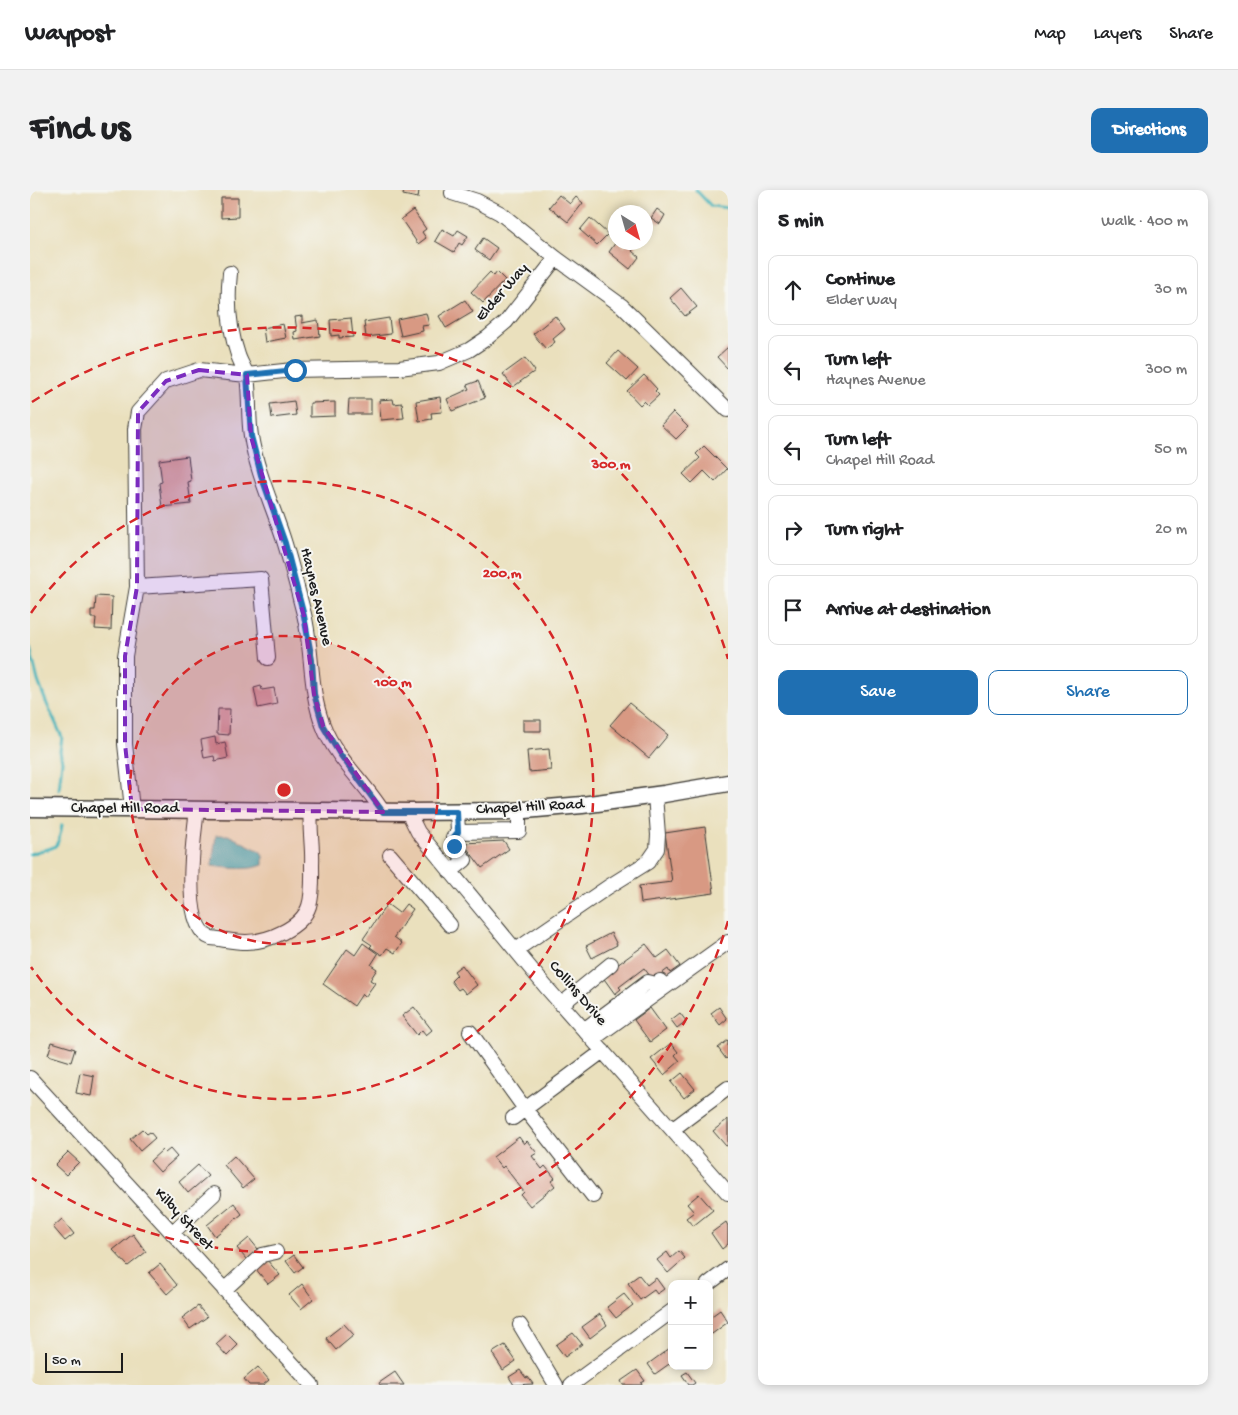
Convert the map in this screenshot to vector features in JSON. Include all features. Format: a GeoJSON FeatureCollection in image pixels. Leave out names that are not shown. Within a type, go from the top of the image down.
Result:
{"type":"FeatureCollection","features":[{"type":"Feature","properties":{"kind":"main road","name":"Chapel Hill Road"},"geometry":{"type":"LineString","coordinates":[[30,808],[383,812],[519,811],[582,806],[728,783]]}},
{"type":"Feature","properties":{"kind":"street"},"geometry":{"type":"LineString","coordinates":[[452,193],[477,201],[500,213],[556,258],[622,306],[728,410]]}},
{"type":"Feature","properties":{"kind":"street","name":"Elder Way"},"geometry":{"type":"LineString","coordinates":[[132,809],[125,744],[125,656],[137,587],[135,429],[138,412],[166,381],[199,370],[247,375],[293,370],[398,368],[439,363],[469,350],[506,322],[556,258]]}},
{"type":"Feature","properties":{"kind":"street"},"geometry":{"type":"LineString","coordinates":[[230,273],[228,290],[229,314],[233,340],[238,358],[247,375]]}},
{"type":"Feature","properties":{"kind":"street","name":"Haynes Avenue"},"geometry":{"type":"LineString","coordinates":[[247,375],[251,436],[261,475],[285,543],[304,616],[312,660],[314,694],[323,726],[339,753],[383,812]]}},
{"type":"Feature","properties":{"kind":"street"},"geometry":{"type":"LineString","coordinates":[[137,587],[261,579],[268,658]]}},
{"type":"Feature","properties":{"kind":"street"},"geometry":{"type":"LineString","coordinates":[[516,950],[648,862],[657,849],[658,835],[655,795]]}},
{"type":"Feature","properties":{"kind":"street"},"geometry":{"type":"LineString","coordinates":[[196,809],[190,876],[195,915],[200,928],[206,936],[246,942],[277,935],[292,927],[300,922],[309,907],[312,863],[311,811]]}},
{"type":"Feature","properties":{"kind":"street"},"geometry":{"type":"LineString","coordinates":[[458,832],[519,831],[519,811]]}},
{"type":"Feature","properties":{"kind":"street","name":"Collins Drive"},"geometry":{"type":"LineString","coordinates":[[408,812],[418,832],[450,872],[562,1004],[728,1193]]}},
{"type":"Feature","properties":{"kind":"street"},"geometry":{"type":"LineString","coordinates":[[450,872],[465,860],[454,846],[453,838],[458,832],[457,812]]}},
{"type":"Feature","properties":{"kind":"street"},"geometry":{"type":"LineString","coordinates":[[390,855],[450,925]]}},
{"type":"Feature","properties":{"kind":"street"},"geometry":{"type":"LineString","coordinates":[[589,1034],[664,987],[728,942]]}},
{"type":"Feature","properties":{"kind":"street"},"geometry":{"type":"LineString","coordinates":[[562,1004],[611,964]]}},
{"type":"Feature","properties":{"kind":"street"},"geometry":{"type":"LineString","coordinates":[[470,1032],[593,1196]]}},
{"type":"Feature","properties":{"kind":"street"},"geometry":{"type":"LineString","coordinates":[[513,1118],[604,1051]]}},
{"type":"Feature","properties":{"kind":"street","name":"Kilby Street"},"geometry":{"type":"LineString","coordinates":[[30,1078],[312,1385]]}},
{"type":"Feature","properties":{"kind":"street"},"geometry":{"type":"LineString","coordinates":[[672,1129],[728,1088]]}},
{"type":"Feature","properties":{"kind":"street"},"geometry":{"type":"LineString","coordinates":[[172,1233],[214,1194]]}},
{"type":"Feature","properties":{"kind":"street"},"geometry":{"type":"LineString","coordinates":[[224,1290],[262,1255],[276,1252]]}},
{"type":"Feature","properties":{"kind":"street"},"geometry":{"type":"LineString","coordinates":[[713,1280],[728,1269]]}},
{"type":"Feature","properties":{"kind":"street"},"geometry":{"type":"LineString","coordinates":[[571,1385],[668,1313]]}},
{"type":"Feature","properties":{"kind":"street"},"geometry":{"type":"LineString","coordinates":[[520,1325],[556,1385]]}},
{"type":"Feature","properties":{"kind":"highlighted area"},"geometry":{"type":"Polygon","coordinates":[[[199,370],[247,375],[251,437],[304,616],[314,694],[323,726],[383,812],[132,809],[125,744],[125,656],[137,587],[138,412],[166,381],[199,370]]]}},
{"type":"Feature","properties":{"kind":"water"},"geometry":{"type":"Polygon","coordinates":[[[216,835],[228,835],[260,851],[263,855],[263,865],[244,868],[212,866],[216,835]]]}},
{"type":"Feature","properties":{"kind":"building"},"geometry":{"type":"Polygon","coordinates":[[[404,190],[419,190],[418,198],[403,195],[404,190]]]}},
{"type":"Feature","properties":{"kind":"building"},"geometry":{"type":"Polygon","coordinates":[[[559,195],[570,204],[576,197],[583,203],[568,222],[549,207],[559,195]]]}},
{"type":"Feature","properties":{"kind":"building"},"geometry":{"type":"Polygon","coordinates":[[[221,198],[238,198],[238,217],[221,218],[221,198]]]}},
{"type":"Feature","properties":{"kind":"building"},"geometry":{"type":"Polygon","coordinates":[[[657,209],[665,215],[660,224],[653,219],[653,215],[657,209]]]}},
{"type":"Feature","properties":{"kind":"building"},"geometry":{"type":"Polygon","coordinates":[[[413,210],[426,229],[422,232],[426,238],[418,244],[401,219],[413,210]]]}},
{"type":"Feature","properties":{"kind":"building"},"geometry":{"type":"Polygon","coordinates":[[[590,218],[608,234],[597,245],[580,230],[590,218]]]}},
{"type":"Feature","properties":{"kind":"building"},"geometry":{"type":"Polygon","coordinates":[[[442,229],[454,236],[458,230],[468,236],[462,245],[459,243],[454,252],[435,241],[442,229]]]}},
{"type":"Feature","properties":{"kind":"building"},"geometry":{"type":"Polygon","coordinates":[[[483,238],[497,248],[489,260],[475,250],[483,238]]]}},
{"type":"Feature","properties":{"kind":"building"},"geometry":{"type":"Polygon","coordinates":[[[610,250],[633,250],[639,257],[630,269],[609,252],[610,250]]]}},
{"type":"Feature","properties":{"kind":"building"},"geometry":{"type":"Polygon","coordinates":[[[490,272],[494,276],[497,272],[505,280],[483,303],[471,292],[490,272]]]}},
{"type":"Feature","properties":{"kind":"building"},"geometry":{"type":"Polygon","coordinates":[[[681,288],[697,307],[685,316],[670,298],[681,288]]]}},
{"type":"Feature","properties":{"kind":"building"},"geometry":{"type":"Polygon","coordinates":[[[465,300],[473,312],[446,328],[439,316],[465,300]]]}},
{"type":"Feature","properties":{"kind":"building"},"geometry":{"type":"Polygon","coordinates":[[[426,313],[429,325],[422,326],[423,331],[401,336],[397,319],[426,313]]]}},
{"type":"Feature","properties":{"kind":"building"},"geometry":{"type":"Polygon","coordinates":[[[302,316],[302,323],[318,320],[320,336],[295,340],[294,332],[297,331],[295,317],[302,316]]]}},
{"type":"Feature","properties":{"kind":"building"},"geometry":{"type":"Polygon","coordinates":[[[555,316],[565,329],[553,339],[555,342],[546,349],[533,334],[555,316]]]}},
{"type":"Feature","properties":{"kind":"building"},"geometry":{"type":"Polygon","coordinates":[[[351,318],[353,337],[339,338],[339,335],[331,336],[330,320],[351,318]]]}},
{"type":"Feature","properties":{"kind":"building"},"geometry":{"type":"Polygon","coordinates":[[[389,318],[391,334],[366,337],[364,322],[389,318]]]}},
{"type":"Feature","properties":{"kind":"building"},"geometry":{"type":"Polygon","coordinates":[[[283,324],[286,338],[265,342],[263,328],[283,324]]]}},
{"type":"Feature","properties":{"kind":"building"},"geometry":{"type":"Polygon","coordinates":[[[728,347],[728,369],[717,357],[728,347]]]}},
{"type":"Feature","properties":{"kind":"building"},"geometry":{"type":"Polygon","coordinates":[[[618,351],[638,369],[627,381],[607,363],[618,351]]]}},
{"type":"Feature","properties":{"kind":"building"},"geometry":{"type":"Polygon","coordinates":[[[525,358],[535,371],[513,387],[503,374],[525,358]]]}},
{"type":"Feature","properties":{"kind":"building"},"geometry":{"type":"Polygon","coordinates":[[[644,375],[657,389],[655,391],[659,395],[648,405],[644,401],[640,405],[627,391],[644,375]]]}},
{"type":"Feature","properties":{"kind":"building"},"geometry":{"type":"Polygon","coordinates":[[[478,381],[485,398],[452,411],[447,399],[469,389],[467,385],[478,381]]]}},
{"type":"Feature","properties":{"kind":"building"},"geometry":{"type":"Polygon","coordinates":[[[440,397],[442,412],[431,413],[432,419],[419,421],[416,401],[440,397]]]}},
{"type":"Feature","properties":{"kind":"building"},"geometry":{"type":"Polygon","coordinates":[[[349,399],[371,399],[371,414],[348,414],[349,399]]]}},
{"type":"Feature","properties":{"kind":"building"},"geometry":{"type":"Polygon","coordinates":[[[393,399],[394,404],[402,403],[404,418],[381,420],[379,400],[393,399]]]}},
{"type":"Feature","properties":{"kind":"building"},"geometry":{"type":"Polygon","coordinates":[[[294,401],[296,415],[272,418],[270,404],[294,401]]]}},
{"type":"Feature","properties":{"kind":"building"},"geometry":{"type":"Polygon","coordinates":[[[335,402],[335,416],[310,417],[310,403],[335,402]]]}},
{"type":"Feature","properties":{"kind":"building"},"geometry":{"type":"Polygon","coordinates":[[[673,412],[688,427],[676,439],[661,425],[673,412]]]}},
{"type":"Feature","properties":{"kind":"building"},"geometry":{"type":"Polygon","coordinates":[[[704,446],[727,469],[715,482],[704,471],[692,483],[683,474],[700,458],[696,454],[704,446]]]}},
{"type":"Feature","properties":{"kind":"building"},"geometry":{"type":"Polygon","coordinates":[[[188,456],[191,481],[188,482],[191,504],[162,507],[159,483],[162,482],[159,460],[188,456]]]}},
{"type":"Feature","properties":{"kind":"building"},"geometry":{"type":"Polygon","coordinates":[[[96,596],[112,597],[111,630],[95,629],[96,618],[91,618],[91,610],[95,610],[96,596]]]}},
{"type":"Feature","properties":{"kind":"building"},"geometry":{"type":"Polygon","coordinates":[[[261,686],[262,690],[274,688],[277,704],[258,708],[254,688],[261,686]]]}},
{"type":"Feature","properties":{"kind":"building"},"geometry":{"type":"Polygon","coordinates":[[[629,703],[668,735],[649,758],[610,725],[629,703]]]}},
{"type":"Feature","properties":{"kind":"building"},"geometry":{"type":"Polygon","coordinates":[[[218,709],[230,709],[229,735],[217,734],[218,709]]]}},
{"type":"Feature","properties":{"kind":"building"},"geometry":{"type":"Polygon","coordinates":[[[523,720],[541,720],[541,731],[523,731],[523,720]]]}},
{"type":"Feature","properties":{"kind":"building"},"geometry":{"type":"Polygon","coordinates":[[[215,737],[216,744],[225,742],[228,758],[215,761],[214,756],[204,758],[201,740],[215,737]]]}},
{"type":"Feature","properties":{"kind":"building"},"geometry":{"type":"Polygon","coordinates":[[[549,749],[551,770],[529,772],[527,751],[549,749]]]}},
{"type":"Feature","properties":{"kind":"building"},"geometry":{"type":"Polygon","coordinates":[[[705,827],[714,893],[641,903],[639,886],[672,882],[665,833],[705,827]]]}},
{"type":"Feature","properties":{"kind":"building"},"geometry":{"type":"Polygon","coordinates":[[[504,841],[509,849],[482,868],[463,843],[504,841]]]}},
{"type":"Feature","properties":{"kind":"building"},"geometry":{"type":"Polygon","coordinates":[[[387,904],[399,913],[406,904],[413,909],[394,937],[402,943],[395,953],[387,948],[382,955],[370,947],[372,945],[363,939],[387,904]]]}},
{"type":"Feature","properties":{"kind":"building"},"geometry":{"type":"Polygon","coordinates":[[[611,933],[617,945],[592,958],[586,946],[611,933]]]}},
{"type":"Feature","properties":{"kind":"building"},"geometry":{"type":"Polygon","coordinates":[[[363,943],[378,954],[371,965],[377,969],[370,980],[375,983],[365,997],[362,994],[354,1006],[323,984],[347,949],[355,955],[363,943]]]}},
{"type":"Feature","properties":{"kind":"building"},"geometry":{"type":"Polygon","coordinates":[[[646,944],[657,958],[668,950],[680,966],[670,973],[668,969],[653,980],[644,968],[619,987],[621,989],[615,994],[602,976],[646,944]]]}},
{"type":"Feature","properties":{"kind":"building"},"geometry":{"type":"Polygon","coordinates":[[[462,965],[477,985],[466,994],[461,988],[458,990],[451,981],[457,975],[454,971],[462,965]]]}},
{"type":"Feature","properties":{"kind":"building"},"geometry":{"type":"Polygon","coordinates":[[[414,1007],[432,1030],[426,1035],[422,1030],[417,1035],[402,1016],[414,1007]]]}},
{"type":"Feature","properties":{"kind":"building"},"geometry":{"type":"Polygon","coordinates":[[[719,1007],[727,1019],[720,1025],[711,1013],[719,1007]]]}},
{"type":"Feature","properties":{"kind":"building"},"geometry":{"type":"Polygon","coordinates":[[[650,1008],[666,1030],[650,1042],[634,1020],[650,1008]]]}},
{"type":"Feature","properties":{"kind":"building"},"geometry":{"type":"Polygon","coordinates":[[[680,1013],[686,1021],[677,1028],[671,1020],[680,1013]]]}},
{"type":"Feature","properties":{"kind":"building"},"geometry":{"type":"Polygon","coordinates":[[[728,1040],[728,1057],[726,1059],[718,1048],[728,1040]]]}},
{"type":"Feature","properties":{"kind":"building"},"geometry":{"type":"Polygon","coordinates":[[[52,1042],[75,1049],[71,1062],[48,1055],[52,1042]]]}},
{"type":"Feature","properties":{"kind":"building"},"geometry":{"type":"Polygon","coordinates":[[[671,1043],[678,1052],[675,1055],[680,1061],[664,1075],[651,1059],[671,1043]]]}},
{"type":"Feature","properties":{"kind":"building"},"geometry":{"type":"Polygon","coordinates":[[[80,1073],[94,1076],[91,1096],[76,1093],[80,1073]]]}},
{"type":"Feature","properties":{"kind":"building"},"geometry":{"type":"Polygon","coordinates":[[[682,1073],[695,1089],[684,1098],[671,1082],[682,1073]]]}},
{"type":"Feature","properties":{"kind":"building"},"geometry":{"type":"Polygon","coordinates":[[[728,1119],[728,1145],[726,1146],[713,1131],[728,1119]]]}},
{"type":"Feature","properties":{"kind":"building"},"geometry":{"type":"Polygon","coordinates":[[[142,1129],[147,1134],[150,1132],[155,1138],[140,1151],[130,1139],[142,1129]]]}},
{"type":"Feature","properties":{"kind":"building"},"geometry":{"type":"Polygon","coordinates":[[[519,1137],[524,1144],[527,1141],[537,1153],[532,1156],[542,1169],[545,1166],[555,1178],[551,1181],[555,1186],[530,1206],[521,1195],[524,1192],[504,1166],[502,1168],[493,1157],[519,1137]]]}},
{"type":"Feature","properties":{"kind":"building"},"geometry":{"type":"Polygon","coordinates":[[[170,1149],[177,1157],[160,1172],[150,1161],[162,1150],[165,1153],[170,1149]]]}},
{"type":"Feature","properties":{"kind":"building"},"geometry":{"type":"Polygon","coordinates":[[[68,1152],[79,1162],[66,1175],[55,1165],[68,1152]]]}},
{"type":"Feature","properties":{"kind":"building"},"geometry":{"type":"Polygon","coordinates":[[[234,1156],[254,1179],[243,1188],[224,1165],[234,1156]]]}},
{"type":"Feature","properties":{"kind":"building"},"geometry":{"type":"Polygon","coordinates":[[[198,1165],[208,1176],[188,1193],[179,1182],[198,1165]]]}},
{"type":"Feature","properties":{"kind":"building"},"geometry":{"type":"Polygon","coordinates":[[[699,1194],[713,1210],[693,1226],[686,1218],[694,1212],[687,1204],[699,1194]]]}},
{"type":"Feature","properties":{"kind":"building"},"geometry":{"type":"Polygon","coordinates":[[[234,1203],[242,1214],[215,1236],[207,1225],[234,1203]]]}},
{"type":"Feature","properties":{"kind":"building"},"geometry":{"type":"Polygon","coordinates":[[[62,1219],[74,1234],[65,1241],[53,1227],[62,1219]]]}},
{"type":"Feature","properties":{"kind":"building"},"geometry":{"type":"Polygon","coordinates":[[[726,1222],[728,1226],[728,1244],[722,1249],[711,1233],[726,1222]]]}},
{"type":"Feature","properties":{"kind":"building"},"geometry":{"type":"Polygon","coordinates":[[[133,1234],[146,1252],[128,1266],[113,1250],[133,1234]]]}},
{"type":"Feature","properties":{"kind":"building"},"geometry":{"type":"Polygon","coordinates":[[[249,1238],[258,1249],[246,1259],[237,1248],[249,1238]]]}},
{"type":"Feature","properties":{"kind":"building"},"geometry":{"type":"Polygon","coordinates":[[[679,1251],[685,1258],[668,1273],[657,1260],[667,1252],[671,1258],[679,1251]]]}},
{"type":"Feature","properties":{"kind":"building"},"geometry":{"type":"Polygon","coordinates":[[[294,1255],[303,1267],[295,1273],[286,1261],[294,1255]]]}},
{"type":"Feature","properties":{"kind":"building"},"geometry":{"type":"Polygon","coordinates":[[[266,1259],[280,1275],[268,1284],[255,1268],[266,1259]]]}},
{"type":"Feature","properties":{"kind":"building"},"geometry":{"type":"Polygon","coordinates":[[[160,1264],[177,1285],[167,1294],[149,1273],[160,1264]]]}},
{"type":"Feature","properties":{"kind":"building"},"geometry":{"type":"Polygon","coordinates":[[[639,1275],[647,1285],[656,1278],[664,1289],[657,1294],[654,1290],[640,1300],[628,1283],[639,1275]]]}},
{"type":"Feature","properties":{"kind":"building"},"geometry":{"type":"Polygon","coordinates":[[[302,1284],[313,1299],[301,1309],[289,1295],[302,1284]]]}},
{"type":"Feature","properties":{"kind":"building"},"geometry":{"type":"Polygon","coordinates":[[[624,1294],[633,1305],[616,1318],[607,1307],[624,1294]]]}},
{"type":"Feature","properties":{"kind":"building"},"geometry":{"type":"Polygon","coordinates":[[[198,1306],[207,1317],[190,1329],[182,1318],[198,1306]]]}},
{"type":"Feature","properties":{"kind":"building"},"geometry":{"type":"Polygon","coordinates":[[[720,1310],[728,1322],[713,1333],[713,1325],[713,1315],[720,1310]]]}},
{"type":"Feature","properties":{"kind":"building"},"geometry":{"type":"Polygon","coordinates":[[[600,1314],[607,1325],[590,1338],[582,1327],[600,1314]]]}},
{"type":"Feature","properties":{"kind":"building"},"geometry":{"type":"Polygon","coordinates":[[[344,1324],[354,1335],[336,1350],[326,1338],[344,1324]]]}},
{"type":"Feature","properties":{"kind":"building"},"geometry":{"type":"Polygon","coordinates":[[[573,1333],[582,1344],[565,1357],[556,1345],[573,1333]]]}},
{"type":"Feature","properties":{"kind":"building"},"geometry":{"type":"Polygon","coordinates":[[[227,1334],[238,1345],[227,1356],[216,1344],[227,1334]]]}},
{"type":"Feature","properties":{"kind":"building"},"geometry":{"type":"Polygon","coordinates":[[[505,1345],[516,1361],[503,1370],[492,1353],[505,1345]]]}},
{"type":"Feature","properties":{"kind":"building"},"geometry":{"type":"Polygon","coordinates":[[[668,1349],[668,1365],[655,1374],[648,1364],[668,1349]]]}},
{"type":"Feature","properties":{"kind":"building"},"geometry":{"type":"Polygon","coordinates":[[[258,1367],[269,1380],[263,1385],[249,1385],[244,1379],[258,1367]]]}},
{"type":"Feature","properties":{"kind":"building"},"geometry":{"type":"Polygon","coordinates":[[[520,1370],[533,1384],[514,1385],[509,1377],[520,1370]]]}},
{"type":"Feature","properties":{"kind":"building"},"geometry":{"type":"Polygon","coordinates":[[[637,1370],[645,1381],[641,1383],[642,1385],[623,1385],[621,1381],[637,1370]]]}},
{"type":"Feature","properties":{"kind":"building"},"geometry":{"type":"Polygon","coordinates":[[[395,1372],[404,1385],[380,1385],[379,1383],[395,1372]]]}},
{"type":"Feature","properties":{"kind":"building"},"geometry":{"type":"Polygon","coordinates":[[[687,1372],[695,1383],[692,1385],[689,1385],[682,1375],[687,1372]]]}},
{"type":"Feature","properties":{"kind":"waterway"},"geometry":{"type":"LineString","coordinates":[[696,190],[711,206],[728,208]]}},
{"type":"Feature","properties":{"kind":"waterway"},"geometry":{"type":"LineString","coordinates":[[30,648],[38,681],[62,737],[59,790]]}},
{"type":"Feature","properties":{"kind":"waterway"},"geometry":{"type":"LineString","coordinates":[[30,854],[56,845],[62,825]]}},
{"type":"Feature","properties":{"kind":"route"},"geometry":{"type":"LineString","coordinates":[[295,370],[247,375],[251,436],[271,508],[285,543],[304,616],[312,660],[314,694],[323,726],[339,753],[383,812],[457,812],[458,832],[453,838],[454,846]]}}]}
